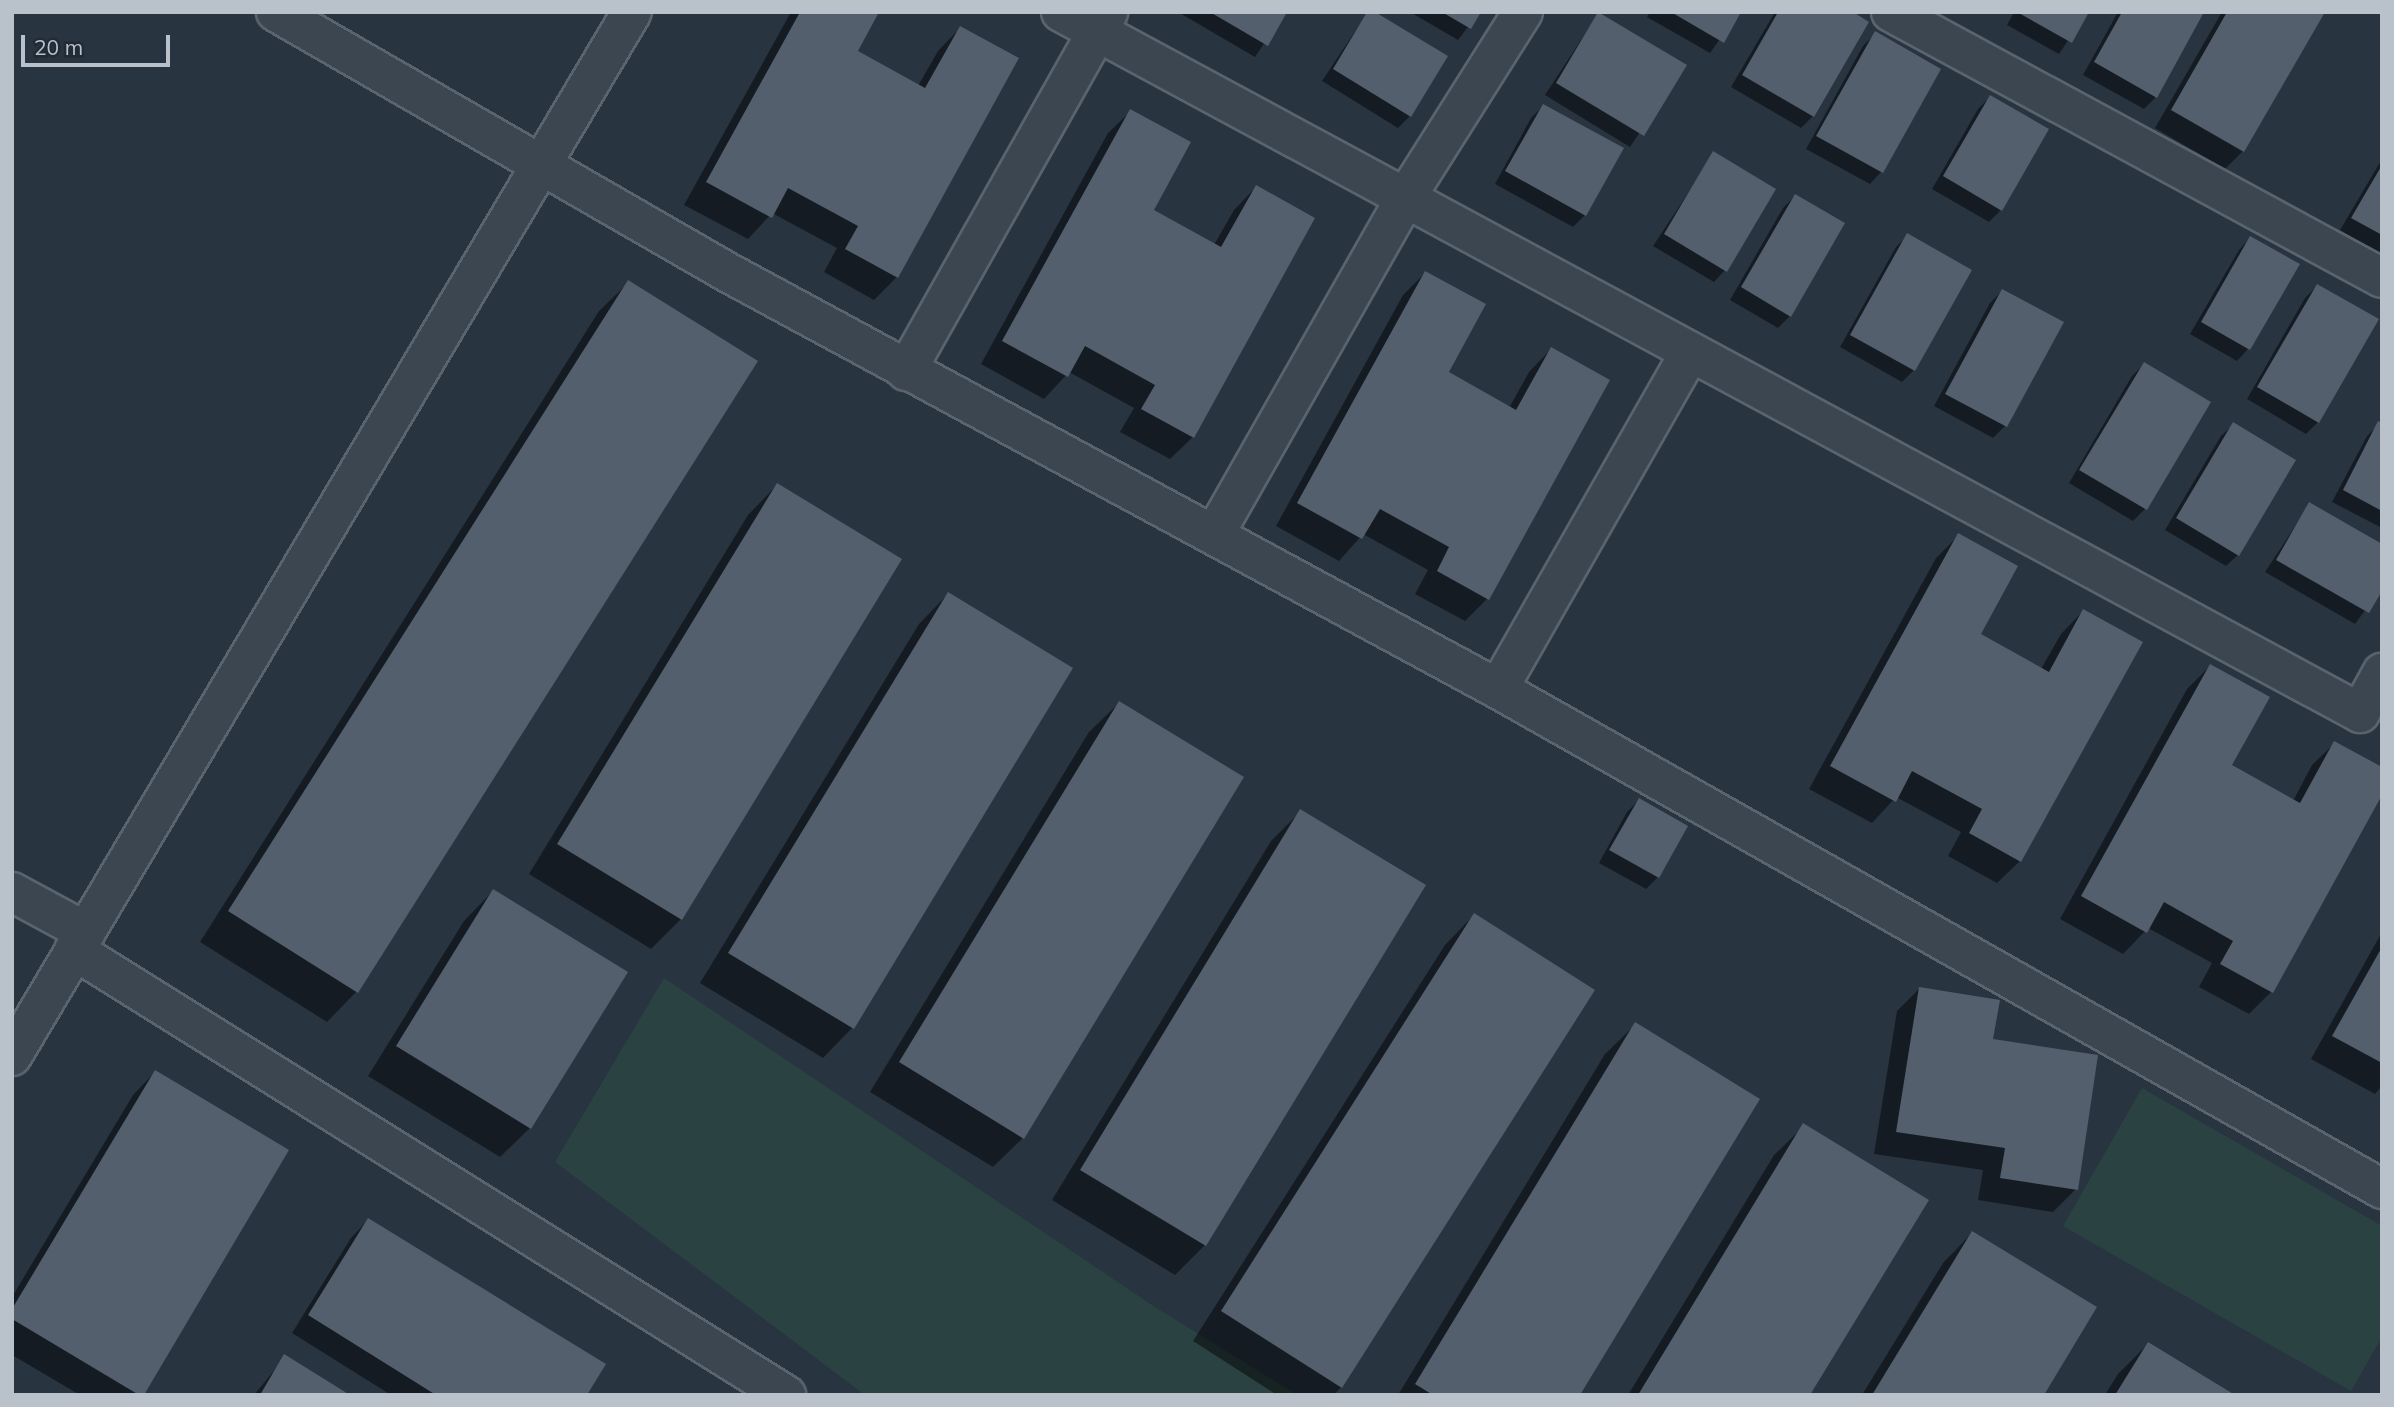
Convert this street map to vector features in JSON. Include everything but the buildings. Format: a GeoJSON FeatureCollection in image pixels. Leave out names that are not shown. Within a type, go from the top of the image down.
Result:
{"type":"FeatureCollection","features":[{"type":"Feature","properties":{"kind":"street"},"geometry":{"type":"LineString","coordinates":[[276,12],[906,371],[1498,689],[2382,1189]]}},
{"type":"Feature","properties":{"kind":"street"},"geometry":{"type":"LineString","coordinates":[[12,1056],[632,12]]}},
{"type":"Feature","properties":{"kind":"street"},"geometry":{"type":"LineString","coordinates":[[1061,12],[1102,22],[1406,197],[1690,353],[2371,719],[2382,673]]}},
{"type":"Feature","properties":{"kind":"street"},"geometry":{"type":"LineString","coordinates":[[1213,535],[1406,197],[1523,12]]}},
{"type":"Feature","properties":{"kind":"street"},"geometry":{"type":"LineString","coordinates":[[1891,12],[2382,278]]}},
{"type":"Feature","properties":{"kind":"street"},"geometry":{"type":"LineString","coordinates":[[906,371],[1102,22]]}},
{"type":"Feature","properties":{"kind":"street"},"geometry":{"type":"LineString","coordinates":[[1498,689],[1690,353]]}},
{"type":"Feature","properties":{"kind":"street"},"geometry":{"type":"LineString","coordinates":[[12,892],[80,941],[786,1395]]}},
{"type":"Feature","properties":{"kind":"green space"},"geometry":{"type":"Polygon","coordinates":[[[664,978],[1155,1307],[1297,1395],[865,1395],[555,1162],[664,978]]]}},
{"type":"Feature","properties":{"kind":"green space"},"geometry":{"type":"Polygon","coordinates":[[[2142,1088],[2382,1226],[2382,1337],[2351,1391],[2063,1226],[2142,1088]]]}}]}
